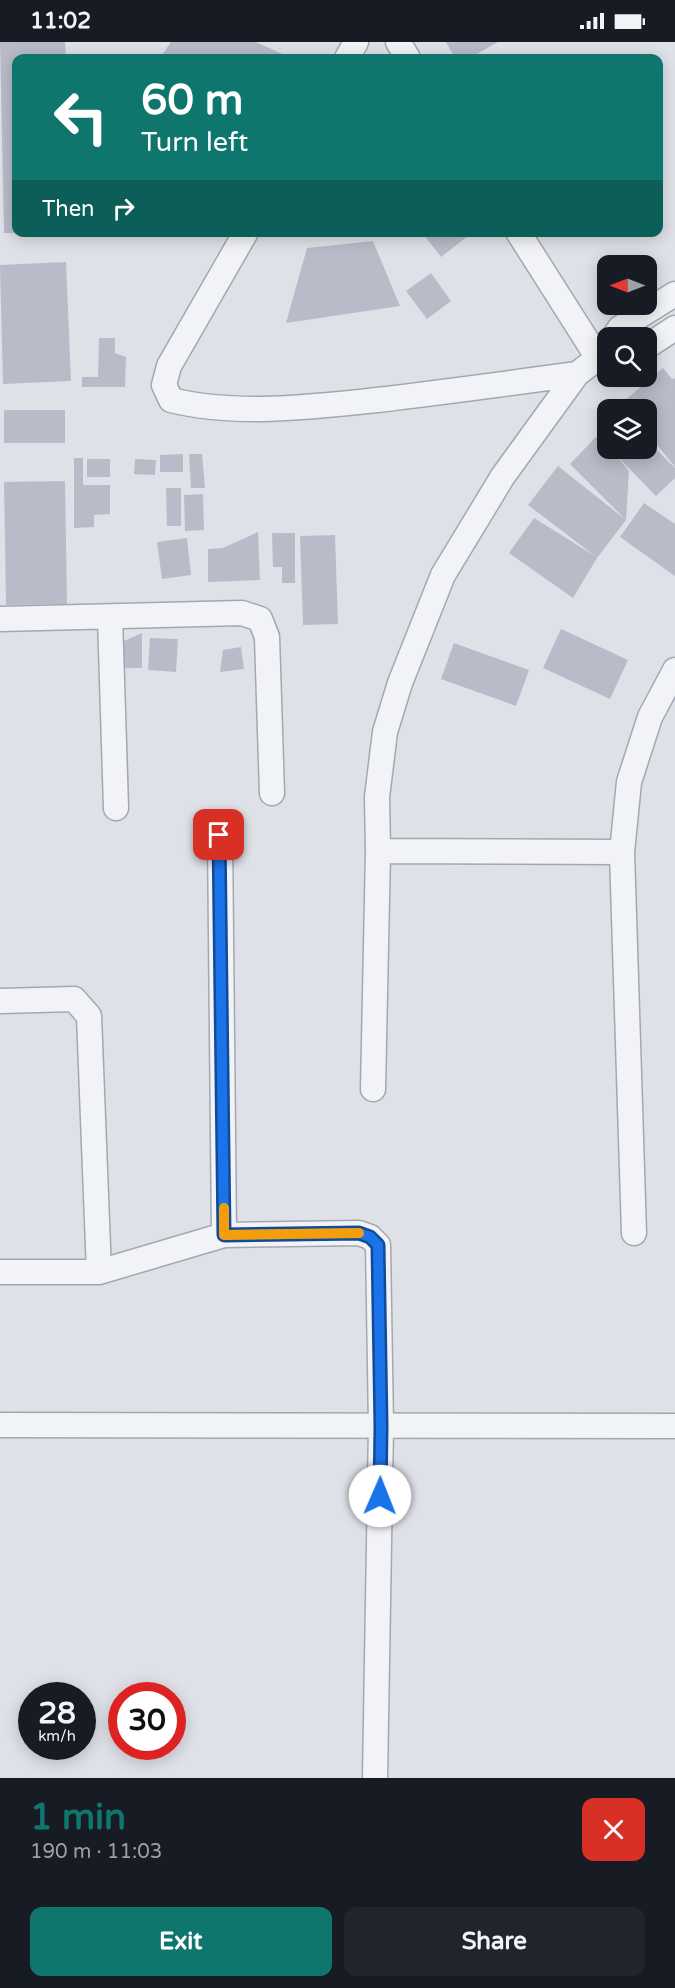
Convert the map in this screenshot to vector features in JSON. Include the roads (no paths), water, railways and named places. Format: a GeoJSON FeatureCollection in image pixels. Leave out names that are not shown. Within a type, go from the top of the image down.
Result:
{"type":"FeatureCollection","features":[{"type":"Feature","properties":{"kind":"street"},"geometry":{"type":"LineString","coordinates":[[243,237],[170,366],[164,385],[171,400],[193,405],[307,408],[577,374]]}},
{"type":"Feature","properties":{"kind":"street"},"geometry":{"type":"LineString","coordinates":[[522,237],[597,344]]}},
{"type":"Feature","properties":{"kind":"street"},"geometry":{"type":"LineString","coordinates":[[622,327],[675,294]]}},
{"type":"Feature","properties":{"kind":"street"},"geometry":{"type":"LineString","coordinates":[[657,340],[675,328]]}},
{"type":"Feature","properties":{"kind":"street"},"geometry":{"type":"LineString","coordinates":[[373,1089],[377,797],[385,732],[400,683],[443,575],[503,476],[577,374],[597,359]]}},
{"type":"Feature","properties":{"kind":"street"},"geometry":{"type":"LineString","coordinates":[[0,619],[242,612],[260,619],[267,637],[272,793]]}},
{"type":"Feature","properties":{"kind":"street"},"geometry":{"type":"LineString","coordinates":[[110,617],[116,808]]}},
{"type":"Feature","properties":{"kind":"street"},"geometry":{"type":"LineString","coordinates":[[634,1233],[622,852],[629,782],[650,717],[675,670]]}},
{"type":"Feature","properties":{"kind":"street"},"geometry":{"type":"LineString","coordinates":[[219,835],[224,1235]]}},
{"type":"Feature","properties":{"kind":"street"},"geometry":{"type":"LineString","coordinates":[[378,851],[622,852]]}},
{"type":"Feature","properties":{"kind":"street"},"geometry":{"type":"LineString","coordinates":[[0,1002],[74,999],[89,1016],[99,1272]]}},
{"type":"Feature","properties":{"kind":"street"},"geometry":{"type":"LineString","coordinates":[[0,1272],[99,1272],[224,1235],[359,1233],[370,1237],[378,1245],[381,1426],[375,1778]]}},
{"type":"Feature","properties":{"kind":"street"},"geometry":{"type":"LineString","coordinates":[[0,1425],[675,1426]]}}]}
